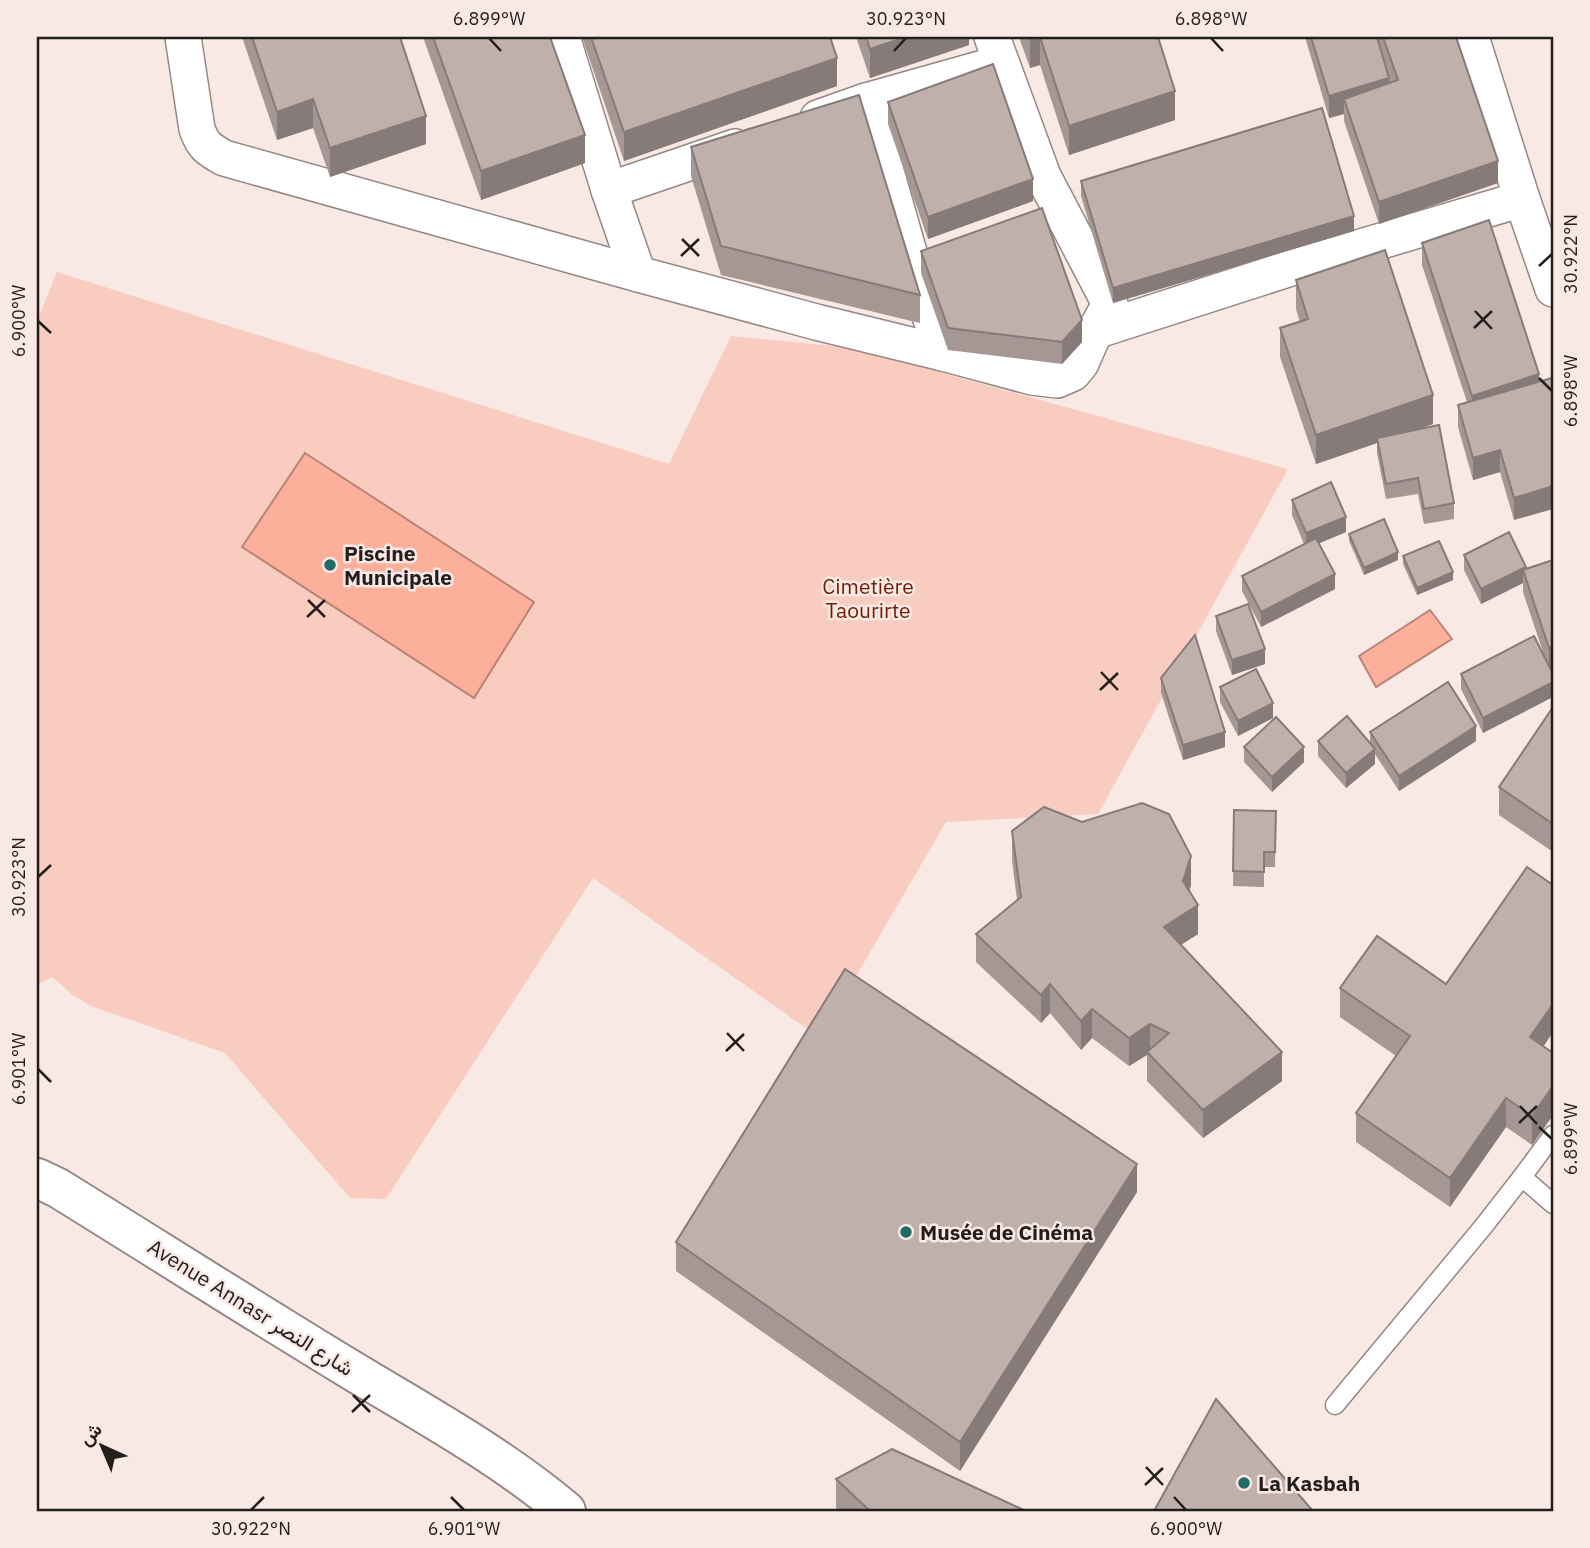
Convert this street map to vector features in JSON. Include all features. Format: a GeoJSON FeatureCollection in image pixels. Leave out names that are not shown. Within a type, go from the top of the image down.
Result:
{"type":"FeatureCollection","features":[{"type":"Feature","properties":{"kind":"street"},"geometry":{"type":"LineString","coordinates":[[183,37],[197,129],[202,142],[224,158],[638,274],[1032,377],[1057,380],[1073,373],[1081,363],[1110,304],[1043,176],[997,50],[866,101],[609,190]]}},
{"type":"Feature","properties":{"kind":"street"},"geometry":{"type":"LineString","coordinates":[[562,37],[638,274]]}},
{"type":"Feature","properties":{"kind":"street"},"geometry":{"type":"LineString","coordinates":[[1471,37],[1553,289]]}},
{"type":"Feature","properties":{"kind":"street"},"geometry":{"type":"LineString","coordinates":[[866,101],[916,277],[943,353]]}},
{"type":"Feature","properties":{"kind":"street"},"geometry":{"type":"LineString","coordinates":[[1095,331],[1294,267],[1522,199]]}},
{"type":"Feature","properties":{"kind":"street","name":"Avenue Annasr شارع النصر"},"geometry":{"type":"LineString","coordinates":[[37,1178],[58,1188],[445,1426],[537,1487],[566,1511]]}},
{"type":"Feature","properties":{"kind":"lane"},"geometry":{"type":"LineString","coordinates":[[1335,1405],[1483,1227],[1553,1135]]}},
{"type":"Feature","properties":{"kind":"lane"},"geometry":{"type":"LineString","coordinates":[[1522,1177],[1553,1204]]}},
{"type":"Feature","properties":{"kind":"green space","name":"Cimetière Taourirte"},"geometry":{"type":"Polygon","coordinates":[[[57,272],[669,464],[731,336],[853,348],[1288,469],[1098,814],[946,822],[820,1038],[593,878],[386,1199],[350,1198],[225,1053],[91,1006],[52,977],[37,985],[37,321],[57,272]]]}},
{"type":"Feature","properties":{"kind":"shaded area"},"geometry":{"type":"Polygon","coordinates":[[[305,453],[534,602],[474,698],[242,547],[305,453]]]}},
{"type":"Feature","properties":{"kind":"shaded area"},"geometry":{"type":"Polygon","coordinates":[[[1430,610],[1452,639],[1376,687],[1359,656],[1430,610]]]}},
{"type":"Feature","properties":{"kind":"building"},"geometry":{"type":"Polygon","coordinates":[[[252,37],[400,37],[426,116],[330,148],[313,99],[277,112],[252,37]]]}},
{"type":"Feature","properties":{"kind":"building"},"geometry":{"type":"Polygon","coordinates":[[[433,37],[550,37],[585,135],[481,171],[433,37]]]}},
{"type":"Feature","properties":{"kind":"building"},"geometry":{"type":"Polygon","coordinates":[[[591,37],[830,37],[837,58],[624,132],[591,37]]]}},
{"type":"Feature","properties":{"kind":"building"},"geometry":{"type":"Polygon","coordinates":[[[866,37],[906,37],[870,49],[866,37]]]}},
{"type":"Feature","properties":{"kind":"building"},"geometry":{"type":"Polygon","coordinates":[[[1040,37],[1158,37],[1175,91],[1069,126],[1040,37]]]}},
{"type":"Feature","properties":{"kind":"building"},"geometry":{"type":"Polygon","coordinates":[[[1311,37],[1377,37],[1389,78],[1329,96],[1311,37]]]}},
{"type":"Feature","properties":{"kind":"building"},"geometry":{"type":"Polygon","coordinates":[[[1383,37],[1456,37],[1498,161],[1379,202],[1344,99],[1398,80],[1383,37]]]}},
{"type":"Feature","properties":{"kind":"building"},"geometry":{"type":"Polygon","coordinates":[[[993,64],[1033,179],[928,217],[888,102],[993,64]]]}},
{"type":"Feature","properties":{"kind":"building"},"geometry":{"type":"Polygon","coordinates":[[[859,95],[920,295],[721,246],[691,147],[859,95]]]}},
{"type":"Feature","properties":{"kind":"building"},"geometry":{"type":"Polygon","coordinates":[[[1322,108],[1354,216],[1113,288],[1081,181],[1322,108]]]}},
{"type":"Feature","properties":{"kind":"building"},"geometry":{"type":"Polygon","coordinates":[[[1042,208],[1082,320],[1062,342],[948,328],[921,251],[1042,208]]]}},
{"type":"Feature","properties":{"kind":"building"},"geometry":{"type":"Polygon","coordinates":[[[1489,220],[1539,374],[1472,396],[1422,243],[1489,220]]]}},
{"type":"Feature","properties":{"kind":"building"},"geometry":{"type":"Polygon","coordinates":[[[1385,250],[1433,395],[1316,435],[1280,328],[1308,319],[1296,280],[1385,250]]]}},
{"type":"Feature","properties":{"kind":"building"},"geometry":{"type":"Polygon","coordinates":[[[1552,378],[1553,486],[1514,498],[1500,450],[1473,458],[1458,405],[1552,378]]]}},
{"type":"Feature","properties":{"kind":"building"},"geometry":{"type":"Polygon","coordinates":[[[1439,425],[1454,503],[1424,509],[1418,478],[1386,484],[1377,438],[1439,425]]]}},
{"type":"Feature","properties":{"kind":"building"},"geometry":{"type":"Polygon","coordinates":[[[1331,482],[1346,517],[1306,533],[1292,500],[1331,482]]]}},
{"type":"Feature","properties":{"kind":"building"},"geometry":{"type":"Polygon","coordinates":[[[1384,519],[1398,552],[1364,568],[1349,534],[1384,519]]]}},
{"type":"Feature","properties":{"kind":"building"},"geometry":{"type":"Polygon","coordinates":[[[1509,532],[1526,567],[1481,589],[1464,555],[1509,532]]]}},
{"type":"Feature","properties":{"kind":"building"},"geometry":{"type":"Polygon","coordinates":[[[1316,538],[1335,574],[1261,612],[1242,576],[1316,538]]]}},
{"type":"Feature","properties":{"kind":"building"},"geometry":{"type":"Polygon","coordinates":[[[1439,541],[1453,572],[1417,588],[1403,556],[1439,541]]]}},
{"type":"Feature","properties":{"kind":"building"},"geometry":{"type":"Polygon","coordinates":[[[1553,560],[1553,646],[1549,648],[1523,570],[1553,560]]]}},
{"type":"Feature","properties":{"kind":"building"},"geometry":{"type":"Polygon","coordinates":[[[1248,604],[1265,649],[1232,660],[1216,616],[1248,604]]]}},
{"type":"Feature","properties":{"kind":"building"},"geometry":{"type":"Polygon","coordinates":[[[1195,635],[1225,732],[1183,745],[1161,678],[1195,635]]]}},
{"type":"Feature","properties":{"kind":"building"},"geometry":{"type":"Polygon","coordinates":[[[1534,636],[1553,674],[1553,682],[1483,718],[1461,674],[1534,636]]]}},
{"type":"Feature","properties":{"kind":"building"},"geometry":{"type":"Polygon","coordinates":[[[1256,669],[1273,703],[1238,721],[1220,687],[1256,669]]]}},
{"type":"Feature","properties":{"kind":"building"},"geometry":{"type":"Polygon","coordinates":[[[1448,682],[1476,726],[1399,776],[1370,732],[1448,682]]]}},
{"type":"Feature","properties":{"kind":"building"},"geometry":{"type":"Polygon","coordinates":[[[1553,707],[1553,824],[1499,787],[1553,707]]]}},
{"type":"Feature","properties":{"kind":"building"},"geometry":{"type":"Polygon","coordinates":[[[1347,716],[1375,749],[1346,773],[1318,741],[1347,716]]]}},
{"type":"Feature","properties":{"kind":"building"},"geometry":{"type":"Polygon","coordinates":[[[1276,717],[1304,747],[1272,777],[1244,747],[1276,717]]]}},
{"type":"Feature","properties":{"kind":"building"},"geometry":{"type":"Polygon","coordinates":[[[1142,803],[1169,814],[1191,856],[1183,881],[1198,905],[1164,927],[1282,1052],[1203,1110],[1147,1052],[1169,1033],[1150,1024],[1129,1038],[1092,1009],[1081,1021],[1050,984],[1041,995],[976,934],[1021,897],[1012,831],[1044,807],[1082,822],[1142,803]]]}},
{"type":"Feature","properties":{"kind":"building"},"geometry":{"type":"Polygon","coordinates":[[[1234,810],[1276,811],[1275,852],[1264,852],[1264,872],[1233,871],[1234,810]]]}},
{"type":"Feature","properties":{"kind":"building"},"geometry":{"type":"Polygon","coordinates":[[[1527,867],[1553,885],[1553,1004],[1530,1037],[1553,1053],[1553,1086],[1532,1116],[1506,1098],[1450,1178],[1356,1113],[1410,1036],[1340,988],[1377,936],[1446,984],[1527,867]]]}},
{"type":"Feature","properties":{"kind":"building","name":"Musée de Cinéma"},"geometry":{"type":"Polygon","coordinates":[[[845,969],[1137,1164],[960,1442],[676,1242],[845,969]]]}},
{"type":"Feature","properties":{"kind":"building"},"geometry":{"type":"Polygon","coordinates":[[[1216,1399],[1313,1511],[1154,1511],[1216,1399]]]}},
{"type":"Feature","properties":{"kind":"building"},"geometry":{"type":"Polygon","coordinates":[[[892,1449],[1026,1511],[870,1511],[836,1479],[892,1449]]]}},
{"type":"Feature","properties":{"kind":"place","name":"Piscine Municipale"},"geometry":{"type":"Point","coordinates":[330,565]}},
{"type":"Feature","properties":{"kind":"place","name":"Musée de Cinéma"},"geometry":{"type":"Point","coordinates":[906,1232]}},
{"type":"Feature","properties":{"kind":"place","name":"La Kasbah"},"geometry":{"type":"Point","coordinates":[1244,1483]}}]}
